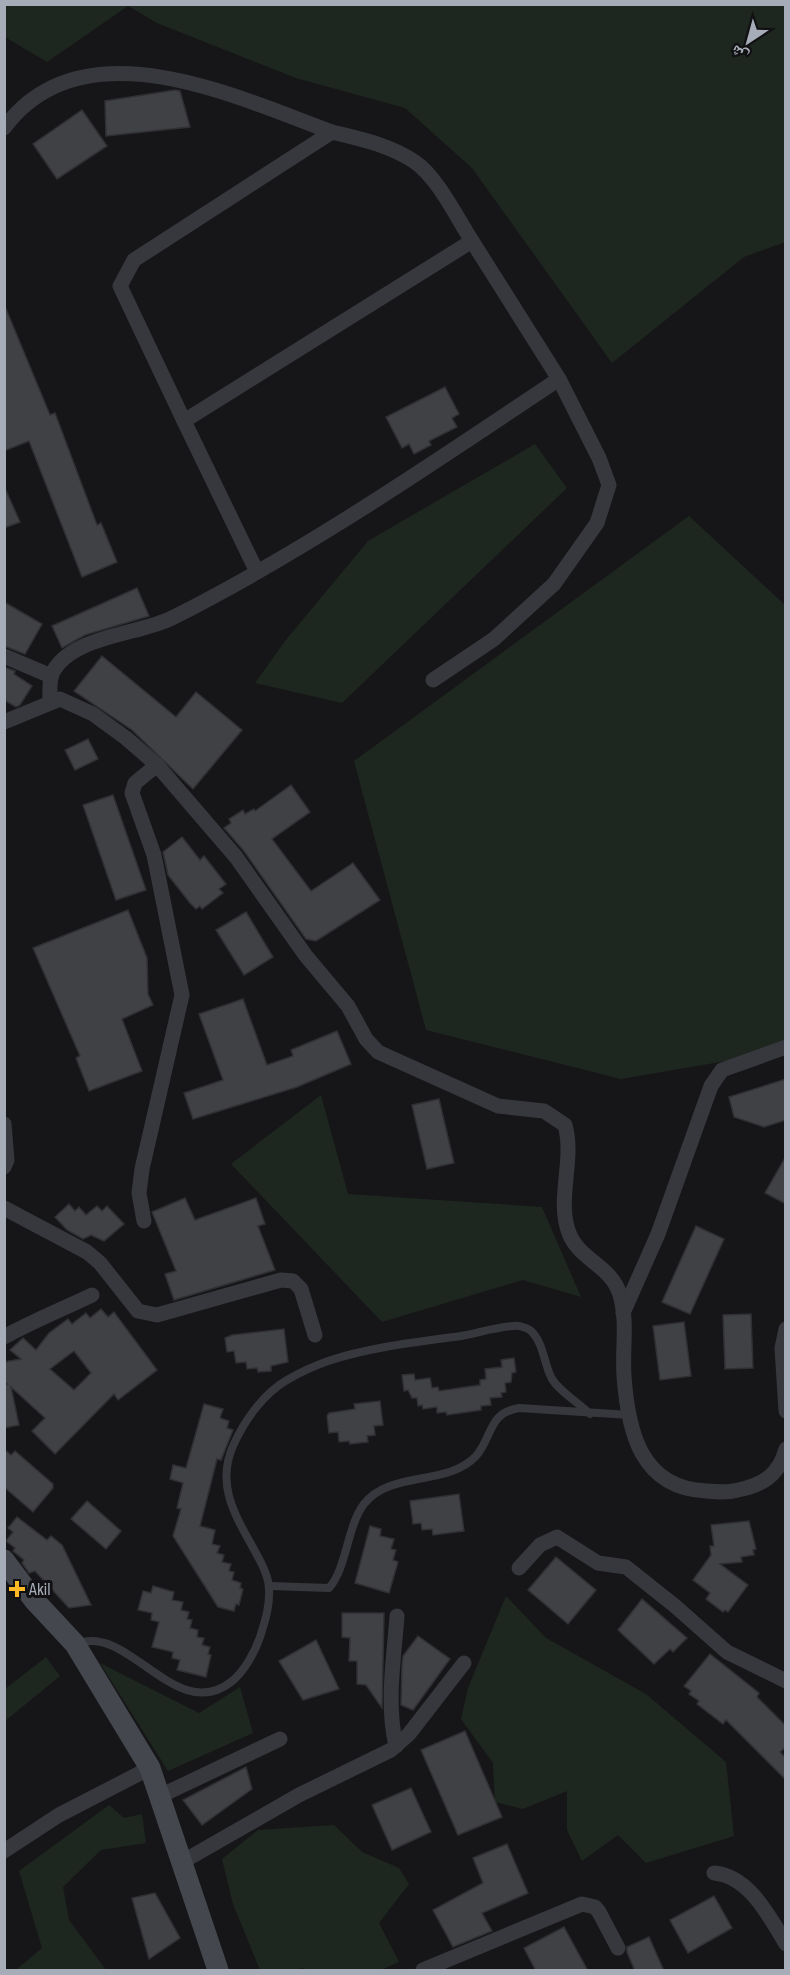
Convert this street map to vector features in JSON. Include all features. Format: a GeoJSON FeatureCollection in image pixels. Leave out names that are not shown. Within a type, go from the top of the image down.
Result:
{"type":"FeatureCollection","features":[{"type":"Feature","properties":{"kind":"street"},"geometry":{"type":"LineString","coordinates":[[4,128],[29,102],[50,87],[96,74],[121,73],[195,82],[332,132],[374,142],[416,163],[443,195],[559,379],[599,458],[609,486],[597,523],[554,584],[494,639],[433,680]]}},
{"type":"Feature","properties":{"kind":"street"},"geometry":{"type":"LineString","coordinates":[[257,572],[120,286],[134,260],[332,132]]}},
{"type":"Feature","properties":{"kind":"street"},"geometry":{"type":"LineString","coordinates":[[184,420],[472,241]]}},
{"type":"Feature","properties":{"kind":"street"},"geometry":{"type":"LineString","coordinates":[[50,701],[51,676],[62,658],[120,632],[169,619],[257,572],[405,481],[559,379]]}},
{"type":"Feature","properties":{"kind":"street"},"geometry":{"type":"LineString","coordinates":[[4,656],[51,676]]}},
{"type":"Feature","properties":{"kind":"street"},"geometry":{"type":"LineString","coordinates":[[4,722],[50,701],[60,699],[71,702],[93,714],[157,765],[236,857],[306,956],[348,1006],[366,1039],[378,1052],[498,1106],[544,1111],[565,1125],[568,1148],[565,1195],[568,1232],[579,1249],[605,1269],[617,1284],[623,1313],[624,1373],[630,1415],[645,1461],[654,1474],[667,1482],[695,1491],[730,1492],[768,1480],[777,1470],[786,1449]]}},
{"type":"Feature","properties":{"kind":"street"},"geometry":{"type":"LineString","coordinates":[[144,1221],[139,1193],[142,1169],[182,995],[154,855],[132,793],[135,783],[157,765]]}},
{"type":"Feature","properties":{"kind":"street"},"geometry":{"type":"LineString","coordinates":[[623,1313],[658,1234],[696,1121],[711,1086],[722,1070],[786,1047]]}},
{"type":"Feature","properties":{"kind":"street"},"geometry":{"type":"LineString","coordinates":[[4,1124],[7,1160],[4,1167]]}},
{"type":"Feature","properties":{"kind":"street"},"geometry":{"type":"LineString","coordinates":[[4,1208],[12,1210],[87,1252],[100,1263],[138,1311],[157,1315],[281,1280],[293,1281],[301,1289],[315,1335]]}},
{"type":"Feature","properties":{"kind":"street"},"geometry":{"type":"LineString","coordinates":[[4,1337],[40,1317],[53,1314],[92,1295]]}},
{"type":"Feature","properties":{"kind":"street"},"geometry":{"type":"LineString","coordinates":[[786,1329],[783,1348],[786,1411]]}},
{"type":"Feature","properties":{"kind":"street"},"geometry":{"type":"LineString","coordinates":[[519,1568],[540,1545],[557,1537],[598,1563],[626,1567],[675,1606],[726,1652],[786,1681]]}},
{"type":"Feature","properties":{"kind":"street"},"geometry":{"type":"LineString","coordinates":[[4,1560],[34,1600],[75,1644],[150,1768],[218,1971]]}},
{"type":"Feature","properties":{"kind":"street"},"geometry":{"type":"LineString","coordinates":[[396,1746],[391,1724],[391,1693],[397,1616]]}},
{"type":"Feature","properties":{"kind":"street"},"geometry":{"type":"LineString","coordinates":[[182,1862],[299,1795],[353,1770],[396,1746],[464,1663]]}},
{"type":"Feature","properties":{"kind":"street"},"geometry":{"type":"LineString","coordinates":[[160,1796],[280,1738]]}},
{"type":"Feature","properties":{"kind":"street"},"geometry":{"type":"LineString","coordinates":[[4,1851],[58,1815],[150,1768]]}},
{"type":"Feature","properties":{"kind":"street"},"geometry":{"type":"LineString","coordinates":[[714,1873],[728,1875],[743,1885],[786,1944]]}},
{"type":"Feature","properties":{"kind":"street"},"geometry":{"type":"LineString","coordinates":[[423,1971],[582,1904],[590,1905],[599,1912],[618,1948]]}},
{"type":"Feature","properties":{"kind":"lane"},"geometry":{"type":"LineString","coordinates":[[75,1644],[88,1639],[109,1642],[161,1677],[195,1692],[219,1690],[233,1681],[256,1647],[268,1610],[270,1586],[233,1509],[225,1467],[245,1421],[285,1380],[328,1361],[421,1340],[461,1336],[517,1325],[531,1331],[543,1352],[551,1378],[590,1414]]}},
{"type":"Feature","properties":{"kind":"lane"},"geometry":{"type":"LineString","coordinates":[[270,1586],[329,1588],[363,1505],[379,1489],[435,1475],[466,1463],[475,1457],[495,1420],[506,1410],[519,1408],[630,1415]]}},
{"type":"Feature","properties":{"kind":"shaded area"},"geometry":{"type":"Polygon","coordinates":[[[5,4],[785,5],[785,242],[744,257],[612,363],[472,168],[405,108],[296,78],[157,23],[128,6],[47,62],[5,37],[5,4]]]}},
{"type":"Feature","properties":{"kind":"shaded area"},"geometry":{"type":"Polygon","coordinates":[[[535,444],[567,488],[342,703],[255,683],[285,641],[368,541],[535,444]]]}},
{"type":"Feature","properties":{"kind":"shaded area"},"geometry":{"type":"Polygon","coordinates":[[[689,516],[785,605],[785,1051],[621,1079],[426,1030],[354,761],[689,516]]]}},
{"type":"Feature","properties":{"kind":"shaded area"},"geometry":{"type":"Polygon","coordinates":[[[321,1095],[348,1194],[542,1207],[581,1297],[523,1280],[382,1322],[231,1164],[321,1095]]]}},
{"type":"Feature","properties":{"kind":"shaded area"},"geometry":{"type":"Polygon","coordinates":[[[506,1596],[546,1638],[646,1694],[726,1762],[734,1836],[646,1863],[618,1835],[582,1861],[567,1830],[567,1791],[523,1809],[495,1802],[493,1763],[461,1719],[468,1688],[506,1596]]]}},
{"type":"Feature","properties":{"kind":"shaded area"},"geometry":{"type":"Polygon","coordinates":[[[46,1657],[60,1676],[5,1721],[5,1689],[46,1657]]]}},
{"type":"Feature","properties":{"kind":"shaded area"},"geometry":{"type":"Polygon","coordinates":[[[100,1663],[199,1713],[240,1687],[253,1733],[168,1771],[100,1663]]]}},
{"type":"Feature","properties":{"kind":"shaded area"},"geometry":{"type":"Polygon","coordinates":[[[109,1805],[124,1818],[142,1814],[146,1843],[101,1850],[63,1887],[69,1920],[106,1970],[16,1970],[42,1948],[19,1871],[109,1805]]]}},
{"type":"Feature","properties":{"kind":"shaded area"},"geometry":{"type":"Polygon","coordinates":[[[334,1825],[362,1852],[399,1868],[409,1884],[379,1923],[399,1962],[381,1970],[308,1970],[302,1968],[260,1970],[233,1904],[222,1859],[258,1830],[334,1825]]]}},
{"type":"Feature","properties":{"kind":"building"},"geometry":{"type":"Polygon","coordinates":[[[180,91],[190,127],[106,136],[105,101],[180,91]]]}},
{"type":"Feature","properties":{"kind":"building"},"geometry":{"type":"Polygon","coordinates":[[[82,110],[107,146],[57,179],[33,144],[82,110]]]}},
{"type":"Feature","properties":{"kind":"building"},"geometry":{"type":"Polygon","coordinates":[[[4,304],[50,415],[55,413],[97,525],[101,523],[117,562],[82,577],[29,441],[4,451],[4,304]]]}},
{"type":"Feature","properties":{"kind":"building"},"geometry":{"type":"Polygon","coordinates":[[[445,387],[459,414],[452,418],[457,427],[429,441],[431,445],[414,454],[409,444],[402,448],[386,417],[445,387]]]}},
{"type":"Feature","properties":{"kind":"building"},"geometry":{"type":"Polygon","coordinates":[[[4,486],[20,522],[4,528],[4,486]]]}},
{"type":"Feature","properties":{"kind":"building"},"geometry":{"type":"Polygon","coordinates":[[[137,588],[149,616],[85,635],[62,648],[52,626],[137,588]]]}},
{"type":"Feature","properties":{"kind":"building"},"geometry":{"type":"Polygon","coordinates":[[[4,602],[42,624],[25,654],[4,646],[4,602]]]}},
{"type":"Feature","properties":{"kind":"building"},"geometry":{"type":"Polygon","coordinates":[[[102,656],[176,717],[196,692],[242,730],[193,789],[132,730],[74,691],[102,656]]]}},
{"type":"Feature","properties":{"kind":"building"},"geometry":{"type":"Polygon","coordinates":[[[4,667],[15,671],[14,674],[32,686],[20,705],[16,707],[4,700],[4,667]]]}},
{"type":"Feature","properties":{"kind":"building"},"geometry":{"type":"Polygon","coordinates":[[[88,739],[98,759],[75,770],[65,750],[88,739]]]}},
{"type":"Feature","properties":{"kind":"building"},"geometry":{"type":"Polygon","coordinates":[[[291,785],[310,812],[272,839],[311,891],[353,863],[380,900],[316,941],[306,939],[244,851],[224,828],[231,823],[229,819],[243,810],[245,814],[254,809],[255,811],[291,785]]]}},
{"type":"Feature","properties":{"kind":"building"},"geometry":{"type":"Polygon","coordinates":[[[113,795],[146,890],[116,900],[83,805],[113,795]]]}},
{"type":"Feature","properties":{"kind":"building"},"geometry":{"type":"Polygon","coordinates":[[[182,837],[200,860],[204,856],[226,884],[219,889],[223,893],[202,909],[200,906],[196,909],[190,903],[168,875],[163,852],[182,837]]]}},
{"type":"Feature","properties":{"kind":"building"},"geometry":{"type":"Polygon","coordinates":[[[128,910],[147,958],[148,994],[153,1005],[122,1019],[142,1071],[89,1091],[76,1058],[80,1056],[33,948],[128,910]]]}},
{"type":"Feature","properties":{"kind":"building"},"geometry":{"type":"Polygon","coordinates":[[[246,912],[273,957],[244,975],[216,930],[246,912]]]}},
{"type":"Feature","properties":{"kind":"building"},"geometry":{"type":"Polygon","coordinates":[[[243,999],[267,1065],[293,1056],[291,1050],[337,1031],[351,1064],[297,1087],[193,1119],[184,1093],[223,1080],[199,1014],[243,999]]]}},
{"type":"Feature","properties":{"kind":"building"},"geometry":{"type":"Polygon","coordinates":[[[786,1079],[786,1120],[764,1127],[734,1117],[729,1097],[786,1079]]]}},
{"type":"Feature","properties":{"kind":"building"},"geometry":{"type":"Polygon","coordinates":[[[439,1099],[454,1163],[427,1169],[412,1105],[439,1099]]]}},
{"type":"Feature","properties":{"kind":"building"},"geometry":{"type":"Polygon","coordinates":[[[786,1156],[786,1204],[765,1193],[786,1156]]]}},
{"type":"Feature","properties":{"kind":"building"},"geometry":{"type":"Polygon","coordinates":[[[185,1198],[195,1220],[256,1198],[265,1224],[258,1226],[275,1270],[174,1300],[165,1274],[176,1271],[152,1212],[185,1198]]]}},
{"type":"Feature","properties":{"kind":"building"},"geometry":{"type":"Polygon","coordinates":[[[69,1204],[75,1211],[79,1207],[86,1215],[97,1206],[102,1211],[107,1206],[124,1224],[104,1241],[91,1235],[83,1239],[67,1230],[55,1217],[69,1204]]]}},
{"type":"Feature","properties":{"kind":"building"},"geometry":{"type":"Polygon","coordinates":[[[696,1226],[724,1239],[690,1314],[662,1302],[696,1226]]]}},
{"type":"Feature","properties":{"kind":"building"},"geometry":{"type":"Polygon","coordinates":[[[101,1309],[108,1317],[114,1312],[157,1370],[118,1400],[114,1394],[55,1454],[32,1431],[45,1418],[11,1387],[19,1425],[4,1428],[4,1384],[7,1384],[4,1381],[4,1362],[21,1359],[10,1350],[23,1338],[36,1350],[49,1333],[68,1319],[72,1324],[86,1313],[90,1318],[101,1309]],[[74,1351],[50,1369],[74,1390],[91,1373],[74,1351]]]}},
{"type":"Feature","properties":{"kind":"building"},"geometry":{"type":"Polygon","coordinates":[[[751,1314],[753,1368],[725,1369],[723,1315],[751,1314]]]}},
{"type":"Feature","properties":{"kind":"building"},"geometry":{"type":"Polygon","coordinates":[[[684,1322],[691,1376],[660,1380],[653,1326],[684,1322]]]}},
{"type":"Feature","properties":{"kind":"building"},"geometry":{"type":"Polygon","coordinates":[[[284,1329],[288,1362],[271,1366],[271,1371],[258,1372],[257,1368],[247,1369],[246,1362],[236,1363],[234,1351],[227,1352],[225,1338],[232,1335],[284,1329]]]}},
{"type":"Feature","properties":{"kind":"building"},"geometry":{"type":"Polygon","coordinates":[[[514,1358],[516,1372],[512,1373],[511,1382],[505,1383],[506,1392],[501,1393],[502,1397],[490,1398],[491,1405],[481,1406],[481,1410],[447,1415],[446,1412],[437,1413],[437,1407],[423,1409],[422,1405],[418,1406],[417,1398],[412,1398],[408,1390],[404,1391],[402,1375],[414,1374],[415,1380],[430,1378],[432,1388],[438,1387],[439,1391],[480,1385],[480,1380],[486,1379],[485,1369],[502,1367],[501,1360],[514,1358]]]}},
{"type":"Feature","properties":{"kind":"building"},"geometry":{"type":"Polygon","coordinates":[[[380,1401],[383,1425],[374,1426],[375,1435],[367,1436],[368,1442],[350,1444],[349,1441],[339,1442],[338,1432],[329,1433],[327,1416],[329,1413],[355,1409],[354,1404],[380,1401]]]}},
{"type":"Feature","properties":{"kind":"building"},"geometry":{"type":"Polygon","coordinates":[[[204,1404],[223,1409],[220,1418],[229,1421],[227,1428],[233,1430],[221,1460],[217,1459],[200,1526],[215,1530],[212,1544],[220,1546],[217,1553],[224,1555],[222,1562],[231,1564],[229,1571],[234,1572],[232,1580],[241,1583],[240,1588],[243,1589],[239,1605],[236,1604],[234,1611],[218,1607],[173,1536],[181,1509],[177,1508],[183,1483],[170,1479],[173,1465],[186,1468],[204,1404]]]}},
{"type":"Feature","properties":{"kind":"building"},"geometry":{"type":"Polygon","coordinates":[[[4,1449],[11,1455],[15,1451],[53,1484],[53,1488],[33,1512],[4,1487],[4,1449]]]}},
{"type":"Feature","properties":{"kind":"building"},"geometry":{"type":"Polygon","coordinates":[[[459,1494],[464,1531],[433,1535],[432,1529],[422,1530],[421,1523],[413,1524],[410,1501],[459,1494]]]}},
{"type":"Feature","properties":{"kind":"building"},"geometry":{"type":"Polygon","coordinates":[[[87,1501],[121,1531],[106,1549],[71,1519],[87,1501]]]}},
{"type":"Feature","properties":{"kind":"building"},"geometry":{"type":"Polygon","coordinates":[[[17,1517],[47,1540],[51,1536],[62,1545],[91,1605],[69,1608],[35,1571],[29,1573],[22,1563],[24,1560],[6,1541],[13,1532],[8,1528],[17,1517]]]}},
{"type":"Feature","properties":{"kind":"building"},"geometry":{"type":"Polygon","coordinates":[[[749,1521],[756,1549],[753,1550],[754,1555],[741,1557],[742,1562],[720,1564],[748,1585],[728,1612],[725,1610],[723,1612],[706,1599],[710,1593],[693,1580],[711,1555],[710,1546],[714,1546],[711,1525],[749,1521]]]}},
{"type":"Feature","properties":{"kind":"building"},"geometry":{"type":"Polygon","coordinates":[[[370,1526],[381,1529],[380,1536],[394,1539],[391,1549],[396,1550],[393,1560],[398,1562],[389,1593],[355,1583],[370,1526]]]}},
{"type":"Feature","properties":{"kind":"building"},"geometry":{"type":"Polygon","coordinates":[[[556,1557],[596,1590],[568,1624],[528,1590],[556,1557]]]}},
{"type":"Feature","properties":{"kind":"building"},"geometry":{"type":"Polygon","coordinates":[[[153,1586],[174,1592],[172,1600],[183,1602],[181,1610],[189,1612],[187,1619],[192,1620],[190,1628],[198,1630],[197,1637],[204,1638],[202,1645],[210,1647],[208,1654],[211,1655],[206,1677],[177,1670],[180,1660],[172,1658],[173,1652],[152,1647],[159,1622],[151,1620],[152,1613],[138,1610],[143,1591],[151,1593],[153,1586]]]}},
{"type":"Feature","properties":{"kind":"building"},"geometry":{"type":"Polygon","coordinates":[[[642,1599],[687,1638],[673,1652],[670,1649],[654,1664],[618,1630],[642,1599]]]}},
{"type":"Feature","properties":{"kind":"building"},"geometry":{"type":"Polygon","coordinates":[[[342,1613],[384,1613],[382,1708],[366,1685],[357,1684],[357,1661],[349,1661],[350,1638],[342,1637],[342,1613]]]}},
{"type":"Feature","properties":{"kind":"building"},"geometry":{"type":"Polygon","coordinates":[[[418,1636],[450,1659],[413,1710],[401,1705],[402,1665],[403,1656],[418,1636]]]}},
{"type":"Feature","properties":{"kind":"building"},"geometry":{"type":"Polygon","coordinates":[[[316,1640],[339,1689],[303,1700],[279,1661],[316,1640]]]}},
{"type":"Feature","properties":{"kind":"building"},"geometry":{"type":"Polygon","coordinates":[[[710,1654],[759,1693],[757,1697],[786,1726],[786,1747],[780,1752],[786,1758],[786,1780],[726,1720],[723,1724],[697,1704],[699,1701],[689,1694],[691,1691],[684,1686],[710,1654]]]}},
{"type":"Feature","properties":{"kind":"building"},"geometry":{"type":"Polygon","coordinates":[[[465,1731],[502,1817],[458,1835],[421,1750],[465,1731]]]}},
{"type":"Feature","properties":{"kind":"building"},"geometry":{"type":"Polygon","coordinates":[[[246,1767],[252,1789],[202,1825],[183,1800],[246,1767]]]}},
{"type":"Feature","properties":{"kind":"building"},"geometry":{"type":"Polygon","coordinates":[[[411,1788],[431,1832],[392,1850],[372,1805],[411,1788]]]}},
{"type":"Feature","properties":{"kind":"building"},"geometry":{"type":"Polygon","coordinates":[[[507,1844],[528,1893],[482,1913],[492,1931],[453,1947],[433,1910],[483,1883],[473,1858],[507,1844]]]}},
{"type":"Feature","properties":{"kind":"building"},"geometry":{"type":"Polygon","coordinates":[[[155,1893],[180,1938],[149,1959],[132,1898],[155,1893]]]}},
{"type":"Feature","properties":{"kind":"building"},"geometry":{"type":"Polygon","coordinates":[[[714,1896],[732,1928],[688,1953],[670,1920],[714,1896]]]}},
{"type":"Feature","properties":{"kind":"building"},"geometry":{"type":"Polygon","coordinates":[[[564,1927],[588,1971],[536,1971],[524,1948],[564,1927]]]}},
{"type":"Feature","properties":{"kind":"building"},"geometry":{"type":"Polygon","coordinates":[[[649,1937],[664,1971],[635,1971],[627,1947],[649,1937]]]}},
{"type":"Feature","properties":{"kind":"place","name":"Akil"},"geometry":{"type":"Point","coordinates":[17,1589]}}]}
